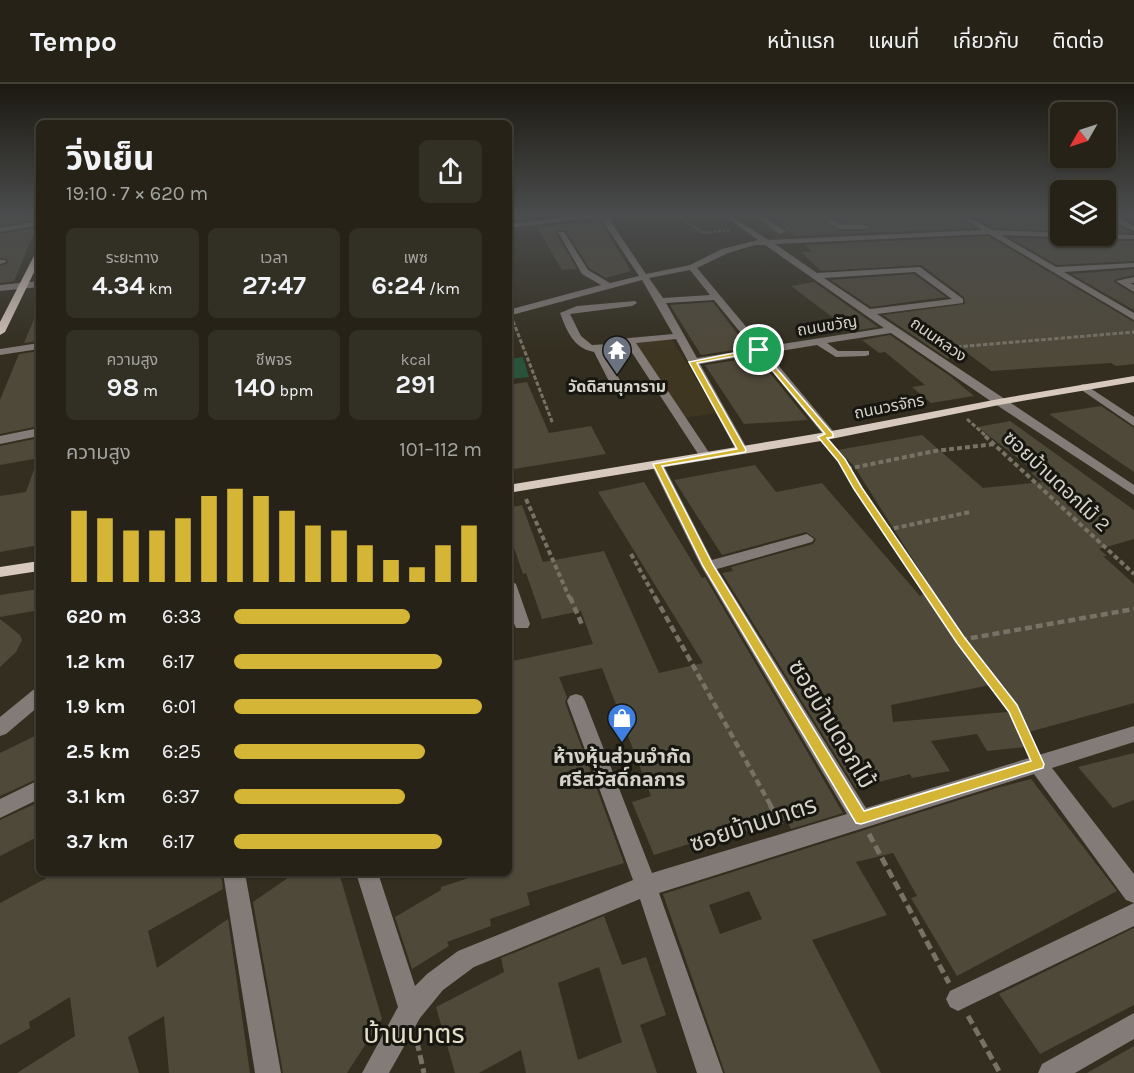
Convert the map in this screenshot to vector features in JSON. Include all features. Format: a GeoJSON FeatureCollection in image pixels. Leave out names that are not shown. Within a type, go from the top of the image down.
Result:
{"type":"FeatureCollection","features":[{"type":"Feature","properties":{"kind":"main road"},"geometry":{"type":"LineString","coordinates":[[0,332],[5,314],[36,260]]}},
{"type":"Feature","properties":{"kind":"main road","name":"ถนนวรจักร"},"geometry":{"type":"LineString","coordinates":[[515,488],[826,436],[999,402],[1134,379]]}},
{"type":"Feature","properties":{"kind":"main road"},"geometry":{"type":"LineString","coordinates":[[0,572],[36,566]]}},
{"type":"Feature","properties":{"kind":"street"},"geometry":{"type":"LineString","coordinates":[[578,260],[585,272],[608,286]]}},
{"type":"Feature","properties":{"kind":"street"},"geometry":{"type":"LineString","coordinates":[[633,260],[660,301],[742,450]]}},
{"type":"Feature","properties":{"kind":"street"},"geometry":{"type":"LineString","coordinates":[[512,311],[692,267],[707,260]]}},
{"type":"Feature","properties":{"kind":"street","name":"ถนนหลวง"},"geometry":{"type":"LineString","coordinates":[[794,260],[999,402],[1134,491]]}},
{"type":"Feature","properties":{"kind":"street"},"geometry":{"type":"LineString","coordinates":[[1038,260],[1134,317]]}},
{"type":"Feature","properties":{"kind":"street"},"geometry":{"type":"LineString","coordinates":[[1055,270],[1134,265]]}},
{"type":"Feature","properties":{"kind":"street"},"geometry":{"type":"LineString","coordinates":[[692,267],[826,436]]}},
{"type":"Feature","properties":{"kind":"street"},"geometry":{"type":"LineString","coordinates":[[817,276],[916,269],[960,301],[870,312]]}},
{"type":"Feature","properties":{"kind":"street"},"geometry":{"type":"LineString","coordinates":[[1134,280],[1120,281],[1134,289]]}},
{"type":"Feature","properties":{"kind":"street"},"geometry":{"type":"LineString","coordinates":[[0,288],[36,284]]}},
{"type":"Feature","properties":{"kind":"street"},"geometry":{"type":"LineString","coordinates":[[660,301],[718,297]]}},
{"type":"Feature","properties":{"kind":"street"},"geometry":{"type":"LineString","coordinates":[[632,303],[566,313],[581,345],[588,349],[632,345]]}},
{"type":"Feature","properties":{"kind":"street","name":"ถนนขวัญ"},"geometry":{"type":"LineString","coordinates":[[693,362],[896,329]]}},
{"type":"Feature","properties":{"kind":"street"},"geometry":{"type":"LineString","coordinates":[[678,336],[629,341],[706,457]]}},
{"type":"Feature","properties":{"kind":"street"},"geometry":{"type":"LineString","coordinates":[[818,341],[836,354],[865,353]]}},
{"type":"Feature","properties":{"kind":"street"},"geometry":{"type":"LineString","coordinates":[[0,352],[36,346]]}},
{"type":"Feature","properties":{"kind":"street"},"geometry":{"type":"LineString","coordinates":[[598,349],[621,393]]}},
{"type":"Feature","properties":{"kind":"street"},"geometry":{"type":"LineString","coordinates":[[1084,387],[1134,422]]}},
{"type":"Feature","properties":{"kind":"street"},"geometry":{"type":"LineString","coordinates":[[0,440],[36,433]]}},
{"type":"Feature","properties":{"kind":"street","name":"ซอยบ้านดอกไม้"},"geometry":{"type":"LineString","coordinates":[[657,464],[708,566],[861,818]]}},
{"type":"Feature","properties":{"kind":"street"},"geometry":{"type":"LineString","coordinates":[[708,566],[807,539]]}},
{"type":"Feature","properties":{"kind":"street"},"geometry":{"type":"LineString","coordinates":[[512,595],[522,624]]}},
{"type":"Feature","properties":{"kind":"street"},"geometry":{"type":"LineString","coordinates":[[0,728],[36,698]]}},
{"type":"Feature","properties":{"kind":"street"},"geometry":{"type":"LineString","coordinates":[[576,701],[646,886],[710,1073]]}},
{"type":"Feature","properties":{"kind":"street","name":"ซอยบ้านบาตร"},"geometry":{"type":"LineString","coordinates":[[375,1073],[411,1009],[435,982],[466,959],[646,886],[1134,734]]}},
{"type":"Feature","properties":{"kind":"street"},"geometry":{"type":"LineString","coordinates":[[1038,764],[1134,892]]}},
{"type":"Feature","properties":{"kind":"street"},"geometry":{"type":"LineString","coordinates":[[0,809],[36,791]]}},
{"type":"Feature","properties":{"kind":"street"},"geometry":{"type":"LineString","coordinates":[[235,876],[268,1073]]}},
{"type":"Feature","properties":{"kind":"street"},"geometry":{"type":"LineString","coordinates":[[369,876],[411,1009]]}},
{"type":"Feature","properties":{"kind":"street"},"geometry":{"type":"LineString","coordinates":[[958,999],[1134,914]]}},
{"type":"Feature","properties":{"kind":"street"},"geometry":{"type":"LineString","coordinates":[[1051,1073],[1134,1025]]}},
{"type":"Feature","properties":{"kind":"path"},"geometry":{"type":"LineString","coordinates":[[512,320],[553,424]]}},
{"type":"Feature","properties":{"kind":"path"},"geometry":{"type":"LineString","coordinates":[[926,350],[1048,342],[1134,332]]}},
{"type":"Feature","properties":{"kind":"path","name":"ซอยบ้านดอกไม้ 2"},"geometry":{"type":"LineString","coordinates":[[958,411],[1134,574]]}},
{"type":"Feature","properties":{"kind":"path"},"geometry":{"type":"LineString","coordinates":[[826,436],[960,640],[1013,709],[1038,764]]}},
{"type":"Feature","properties":{"kind":"path"},"geometry":{"type":"LineString","coordinates":[[847,469],[935,451],[995,444]]}},
{"type":"Feature","properties":{"kind":"path"},"geometry":{"type":"LineString","coordinates":[[515,488],[583,627]]}},
{"type":"Feature","properties":{"kind":"path"},"geometry":{"type":"LineString","coordinates":[[886,530],[970,512]]}},
{"type":"Feature","properties":{"kind":"path"},"geometry":{"type":"LineString","coordinates":[[631,554],[790,841]]}},
{"type":"Feature","properties":{"kind":"path"},"geometry":{"type":"LineString","coordinates":[[960,640],[1134,609]]}},
{"type":"Feature","properties":{"kind":"path","name":"ซอยบ้านดอกไม้"},"geometry":{"type":"LineString","coordinates":[[861,818],[999,1073]]}},
{"type":"Feature","properties":{"kind":"shaded area"},"geometry":{"type":"Polygon","coordinates":[[[671,338],[717,413],[678,419],[627,343],[671,338]]]}},
{"type":"Feature","properties":{"kind":"green space"},"geometry":{"type":"Polygon","coordinates":[[[523,357],[529,377],[512,379],[512,359],[523,357]]]}},
{"type":"Feature","properties":{"kind":"building"},"geometry":{"type":"Polygon","coordinates":[[[7,260],[23,260],[14,281],[0,283],[0,266],[8,263],[7,260]]]}},
{"type":"Feature","properties":{"kind":"building"},"geometry":{"type":"Polygon","coordinates":[[[556,260],[572,260],[577,269],[562,270],[556,260]]]}},
{"type":"Feature","properties":{"kind":"building"},"geometry":{"type":"Polygon","coordinates":[[[584,260],[624,260],[631,271],[606,278],[589,268],[584,260]]]}},
{"type":"Feature","properties":{"kind":"building"},"geometry":{"type":"Polygon","coordinates":[[[810,260],[1029,260],[1134,322],[1134,364],[1116,366],[1111,363],[991,371],[958,346],[948,359],[883,315],[965,304],[964,297],[921,265],[821,271],[810,260]]]}},
{"type":"Feature","properties":{"kind":"building"},"geometry":{"type":"Polygon","coordinates":[[[1049,260],[1134,260],[1057,265],[1049,260]]]}},
{"type":"Feature","properties":{"kind":"building"},"geometry":{"type":"Polygon","coordinates":[[[1134,269],[1134,275],[1116,279],[1114,282],[1134,294],[1134,310],[1071,274],[1134,269]]]}},
{"type":"Feature","properties":{"kind":"building"},"geometry":{"type":"Polygon","coordinates":[[[914,274],[946,297],[871,307],[831,280],[914,274]]]}},
{"type":"Feature","properties":{"kind":"building"},"geometry":{"type":"Polygon","coordinates":[[[814,282],[878,327],[851,331],[791,286],[814,282]]]}},
{"type":"Feature","properties":{"kind":"building"},"geometry":{"type":"Polygon","coordinates":[[[713,302],[748,348],[701,355],[670,305],[713,302]]]}},
{"type":"Feature","properties":{"kind":"building"},"geometry":{"type":"Polygon","coordinates":[[[36,314],[36,341],[24,343],[36,314]]]}},
{"type":"Feature","properties":{"kind":"building"},"geometry":{"type":"Polygon","coordinates":[[[890,335],[950,376],[974,396],[931,403],[912,387],[925,385],[885,352],[879,353],[862,340],[890,335]]]}},
{"type":"Feature","properties":{"kind":"building"},"geometry":{"type":"Polygon","coordinates":[[[36,351],[36,427],[0,434],[0,400],[19,354],[36,351]]]}},
{"type":"Feature","properties":{"kind":"building"},"geometry":{"type":"Polygon","coordinates":[[[757,357],[808,420],[744,424],[705,365],[757,357]]]}},
{"type":"Feature","properties":{"kind":"building"},"geometry":{"type":"Polygon","coordinates":[[[527,382],[549,433],[591,426],[606,454],[512,469],[512,384],[527,382]]]}},
{"type":"Feature","properties":{"kind":"building"},"geometry":{"type":"Polygon","coordinates":[[[1101,406],[1134,428],[1134,472],[1049,414],[1101,406]]]}},
{"type":"Feature","properties":{"kind":"building"},"geometry":{"type":"Polygon","coordinates":[[[1010,421],[1134,510],[1134,539],[1099,549],[1107,556],[1103,556],[1134,584],[1134,703],[1018,735],[1026,747],[987,751],[977,734],[931,741],[950,771],[912,778],[910,774],[856,788],[722,573],[733,571],[731,567],[813,544],[816,539],[806,532],[722,555],[674,480],[755,465],[776,492],[822,483],[920,596],[931,588],[854,466],[838,450],[922,435],[983,488],[1042,482],[1031,473],[1035,472],[978,427],[1010,421]],[[1000,683],[891,705],[893,722],[1019,711],[1000,683]]]}},
{"type":"Feature","properties":{"kind":"building"},"geometry":{"type":"Polygon","coordinates":[[[36,439],[36,459],[0,465],[0,446],[36,439]]]}},
{"type":"Feature","properties":{"kind":"building"},"geometry":{"type":"Polygon","coordinates":[[[36,464],[36,546],[0,552],[0,496],[26,492],[36,464]]]}},
{"type":"Feature","properties":{"kind":"building"},"geometry":{"type":"Polygon","coordinates":[[[644,482],[702,578],[705,577],[843,813],[791,829],[787,820],[741,833],[739,828],[654,855],[632,802],[651,796],[602,668],[559,677],[567,697],[565,702],[624,863],[527,893],[530,905],[490,919],[491,926],[447,942],[449,946],[412,969],[395,917],[441,890],[441,887],[475,876],[512,876],[512,661],[593,644],[581,611],[542,619],[512,542],[512,507],[522,505],[543,562],[604,551],[659,673],[703,663],[598,492],[644,482]]]}},
{"type":"Feature","properties":{"kind":"building"},"geometry":{"type":"Polygon","coordinates":[[[36,589],[36,611],[0,617],[0,595],[36,589]]]}},
{"type":"Feature","properties":{"kind":"building"},"geometry":{"type":"Polygon","coordinates":[[[0,619],[20,635],[22,640],[16,652],[0,667],[0,619]]]}},
{"type":"Feature","properties":{"kind":"building"},"geometry":{"type":"Polygon","coordinates":[[[36,735],[36,779],[0,796],[0,753],[36,735]]]}},
{"type":"Feature","properties":{"kind":"building"},"geometry":{"type":"Polygon","coordinates":[[[1134,753],[1134,800],[1113,808],[1078,767],[1134,753]]]}},
{"type":"Feature","properties":{"kind":"building"},"geometry":{"type":"Polygon","coordinates":[[[1031,779],[1117,891],[957,976],[911,898],[917,896],[893,853],[856,862],[887,915],[812,940],[881,1073],[725,1073],[663,894],[1031,779]],[[749,891],[709,905],[720,934],[762,919],[749,891]]]}},
{"type":"Feature","properties":{"kind":"building"},"geometry":{"type":"Polygon","coordinates":[[[36,803],[36,838],[0,856],[0,820],[36,803]]]}},
{"type":"Feature","properties":{"kind":"building"},"geometry":{"type":"Polygon","coordinates":[[[50,876],[221,876],[223,889],[148,931],[157,968],[228,919],[250,1073],[169,1073],[164,1016],[128,1037],[139,1073],[17,1073],[75,1036],[70,997],[29,1022],[30,1028],[0,1045],[0,903],[50,876]]]}},
{"type":"Feature","properties":{"kind":"building"},"geometry":{"type":"Polygon","coordinates":[[[291,876],[340,876],[382,1019],[347,1073],[283,1073],[253,902],[291,876]]]}},
{"type":"Feature","properties":{"kind":"building"},"geometry":{"type":"Polygon","coordinates":[[[604,916],[622,965],[646,957],[666,1015],[640,1025],[657,1073],[526,1073],[521,1050],[479,1073],[455,1073],[436,1007],[504,972],[501,958],[604,916]],[[599,967],[558,983],[578,1060],[622,1042],[599,967]]]}},
{"type":"Feature","properties":{"kind":"building"},"geometry":{"type":"Polygon","coordinates":[[[1134,928],[1134,1005],[1040,1054],[999,994],[1134,928]]]}},
{"type":"Feature","properties":{"kind":"building"},"geometry":{"type":"Polygon","coordinates":[[[1134,1046],[1134,1073],[1087,1073],[1134,1046]]]}},
{"type":"Feature","properties":{"kind":"place","name":"วัดดิสานุการาม"},"geometry":{"type":"Point","coordinates":[617,376]}},
{"type":"Feature","properties":{"kind":"place","name":"ห้างหุ้นส่วนจำกัด ศรีสวัสดิ์กลการ"},"geometry":{"type":"Point","coordinates":[622,744]}},
{"type":"Feature","properties":{"kind":"district","name":"บ้านบาตร"},"geometry":{"type":"Point","coordinates":[414,1034]}},
{"type":"Feature","properties":{"kind":"route"},"geometry":{"type":"LineString","coordinates":[[759,350],[830,435],[821,437],[842,460],[858,489],[960,640],[1013,709],[1038,764],[861,818],[708,566],[657,464],[742,450],[693,362],[759,350]]}}]}
